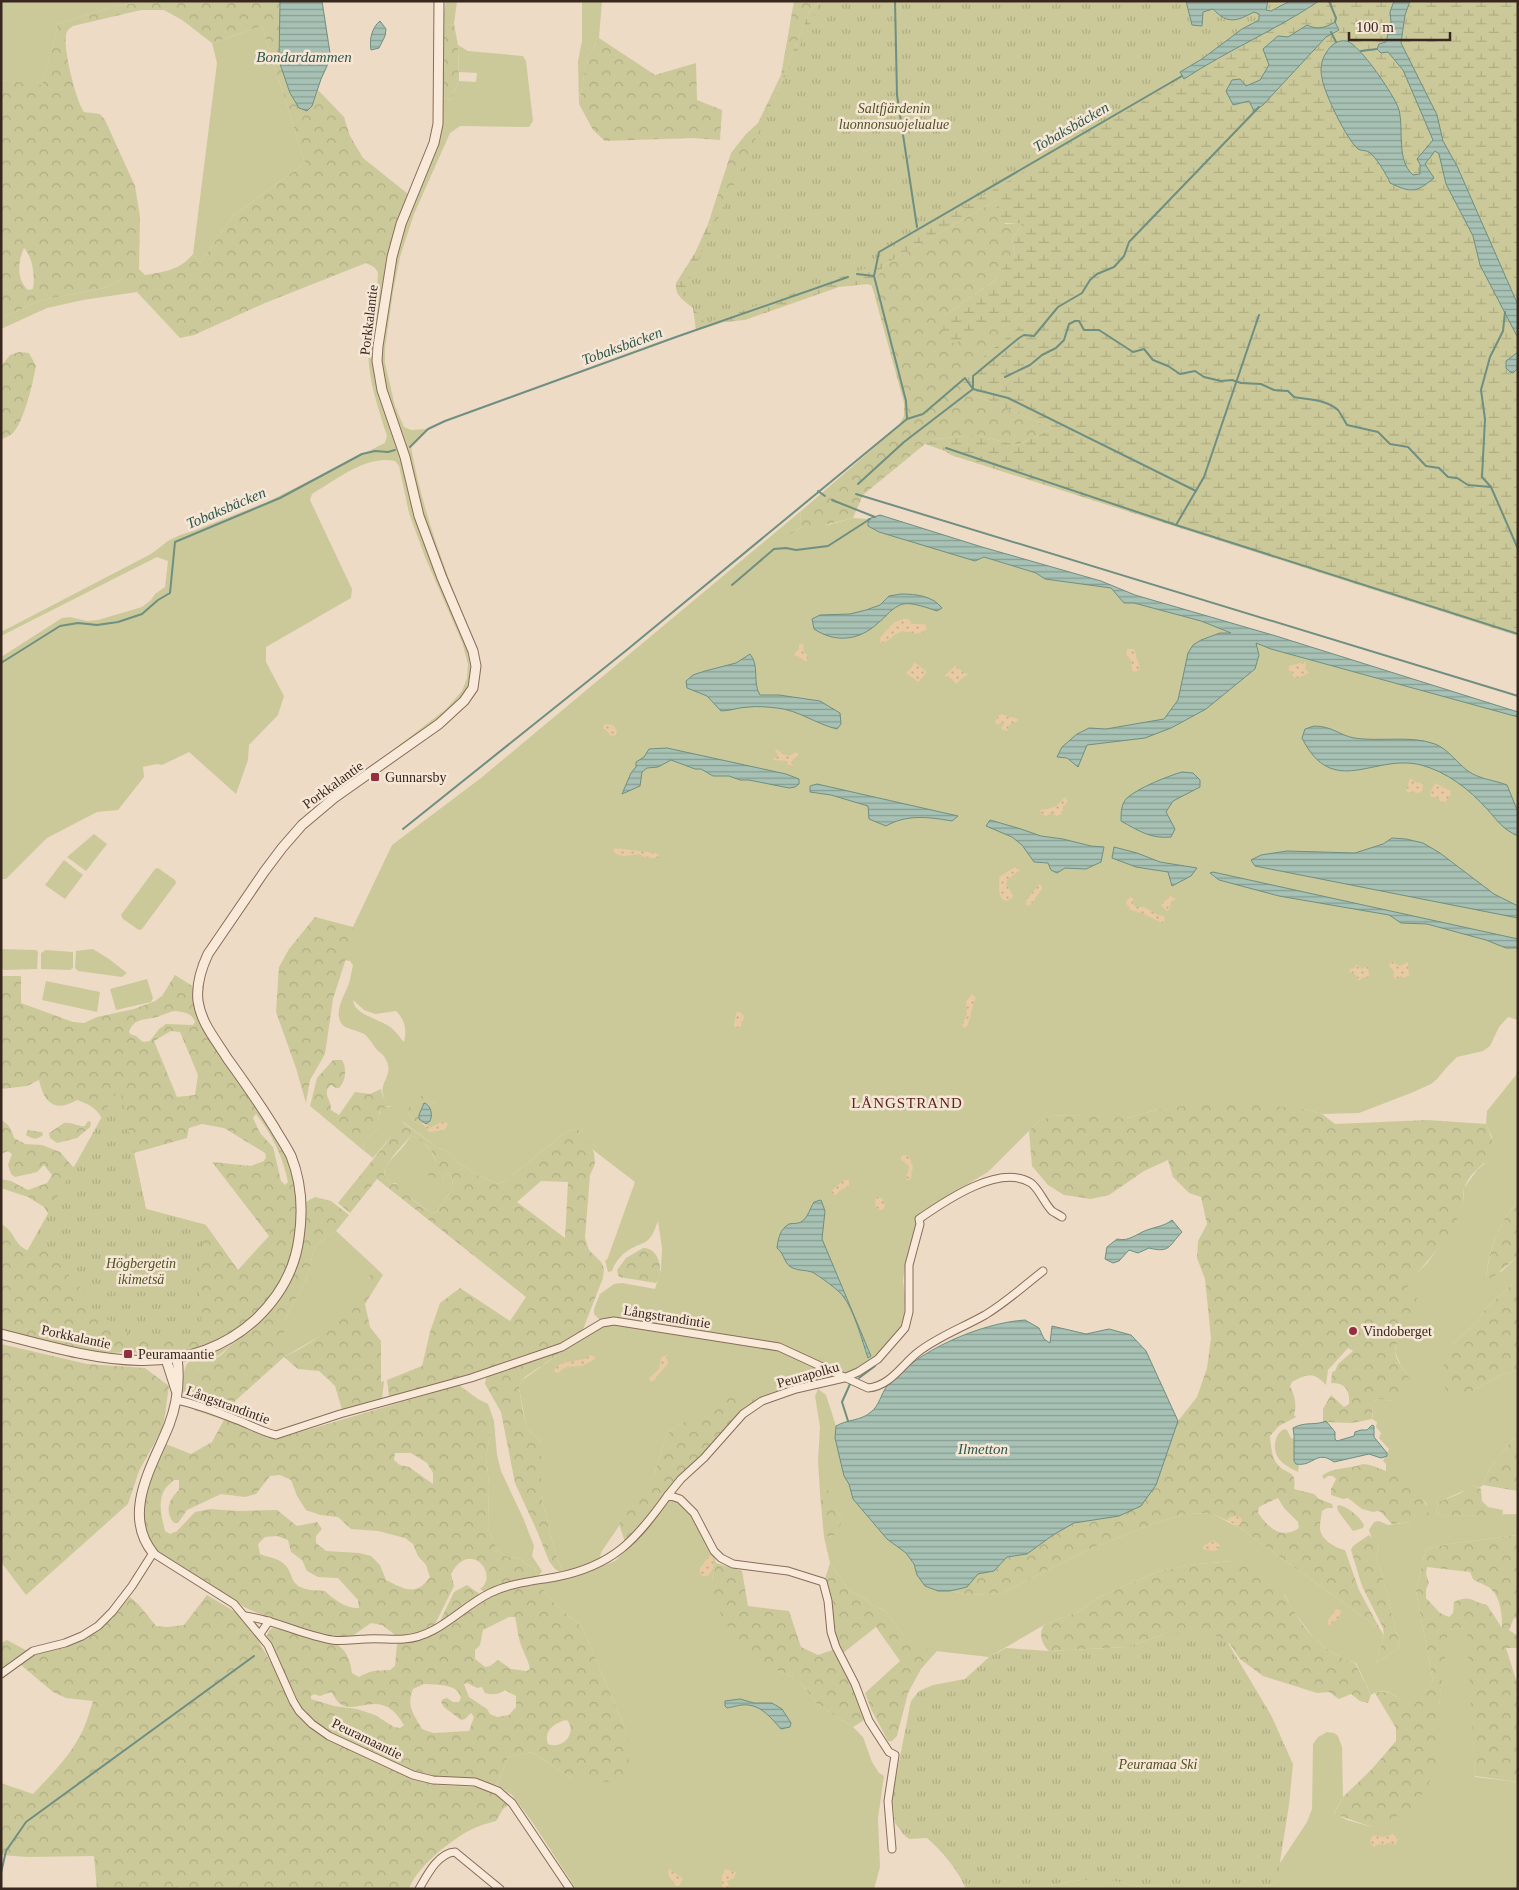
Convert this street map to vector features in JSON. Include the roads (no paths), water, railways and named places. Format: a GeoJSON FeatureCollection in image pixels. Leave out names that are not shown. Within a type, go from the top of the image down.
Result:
{"type":"FeatureCollection","features":[{"type":"Feature","properties":{"kind":"street","name":"Porkkalantie"},"geometry":{"type":"LineString","coordinates":[[1,1334],[109,1359],[177,1358],[222,1342],[248,1326],[263,1312],[278,1293],[287,1279],[296,1255],[301,1228],[301,1198],[290,1155],[265,1113],[209,1031],[202,1015],[198,990],[203,966],[208,954],[264,872],[302,825],[322,808],[386,764],[452,713],[470,693],[476,674],[473,651],[442,578],[420,516],[405,457],[382,390],[377,361],[392,257],[401,224],[434,143],[438,124],[440,1]]}},
{"type":"Feature","properties":{"kind":"street","name":"Peurapolku"},"geometry":{"type":"LineString","coordinates":[[245,1616],[270,1621],[292,1630],[334,1640],[405,1639],[421,1636],[438,1627],[491,1592],[508,1586],[571,1574],[606,1561],[641,1531],[681,1479],[704,1458],[743,1414],[762,1401],[796,1389],[844,1378],[878,1359],[905,1328],[909,1312],[909,1265],[920,1219],[938,1206],[981,1183],[997,1179],[1018,1178],[1032,1184],[1051,1210],[1062,1217]]}},
{"type":"Feature","properties":{"kind":"street","name":"Långstrandintie"},"geometry":{"type":"LineString","coordinates":[[176,1395],[266,1433],[276,1435],[340,1414],[471,1378],[562,1346],[602,1323],[614,1321],[779,1347],[868,1388],[878,1387],[917,1353],[985,1315],[1043,1271]]}},
{"type":"Feature","properties":{"kind":"street"},"geometry":{"type":"LineString","coordinates":[[1,1674],[33,1651],[65,1643],[82,1636],[98,1626],[112,1612],[132,1586],[153,1553],[140,1528],[140,1500],[152,1461],[169,1424],[179,1377],[177,1358]]}},
{"type":"Feature","properties":{"kind":"street"},"geometry":{"type":"LineString","coordinates":[[166,1359],[176,1395]]}},
{"type":"Feature","properties":{"kind":"street"},"geometry":{"type":"LineString","coordinates":[[668,1495],[680,1499],[694,1513],[714,1551],[721,1558],[733,1564],[788,1571],[823,1582],[828,1601],[831,1632],[836,1647],[855,1684],[869,1721],[889,1752],[894,1755],[888,1801],[892,1849]]}},
{"type":"Feature","properties":{"kind":"street","name":"Peuramaantie"},"geometry":{"type":"LineString","coordinates":[[153,1553],[234,1604],[260,1634],[273,1656],[293,1701],[299,1711],[312,1724],[329,1736],[413,1775],[433,1780],[475,1782],[498,1791],[512,1803],[570,1889]]}},
{"type":"Feature","properties":{"kind":"street"},"geometry":{"type":"LineString","coordinates":[[260,1634],[270,1621]]}},
{"type":"Feature","properties":{"kind":"street"},"geometry":{"type":"LineString","coordinates":[[419,1889],[439,1860],[444,1855],[455,1852],[500,1889]]}},
{"type":"Feature","properties":{"kind":"water","name":"Bondardammen"},"geometry":{"type":"Polygon","coordinates":[[[280,1],[322,1],[330,53],[312,106],[307,111],[299,108],[290,93],[279,61],[280,1]]]}},
{"type":"Feature","properties":{"kind":"water"},"geometry":{"type":"Polygon","coordinates":[[[1186,1],[1268,1],[1266,10],[1271,11],[1290,1],[1319,1],[1184,79],[1180,72],[1202,59],[1242,29],[1259,20],[1259,14],[1254,12],[1243,18],[1233,20],[1223,17],[1213,9],[1203,12],[1202,26],[1192,25],[1186,1]]]}},
{"type":"Feature","properties":{"kind":"water"},"geometry":{"type":"Polygon","coordinates":[[[1394,1],[1410,1],[1405,15],[1401,43],[1437,115],[1443,141],[1457,166],[1518,305],[1518,338],[1480,265],[1473,236],[1446,184],[1439,154],[1435,151],[1425,164],[1434,178],[1422,187],[1408,190],[1390,183],[1372,154],[1358,149],[1353,144],[1342,127],[1327,94],[1321,75],[1323,59],[1334,44],[1340,41],[1347,41],[1360,51],[1368,61],[1396,103],[1399,110],[1404,161],[1413,175],[1420,174],[1420,164],[1417,159],[1433,140],[1403,70],[1388,52],[1381,53],[1377,49],[1379,44],[1386,42],[1391,22],[1390,12],[1394,1]]]}},
{"type":"Feature","properties":{"kind":"water"},"geometry":{"type":"Polygon","coordinates":[[[380,21],[386,29],[385,36],[379,48],[371,50],[372,34],[380,21]]]}},
{"type":"Feature","properties":{"kind":"water"},"geometry":{"type":"Polygon","coordinates":[[[1335,22],[1339,30],[1326,37],[1263,105],[1254,111],[1249,101],[1233,105],[1226,91],[1232,80],[1240,79],[1246,86],[1260,80],[1269,65],[1263,49],[1278,36],[1288,37],[1307,25],[1321,28],[1335,22]]]}},
{"type":"Feature","properties":{"kind":"water"},"geometry":{"type":"Polygon","coordinates":[[[1518,352],[1517,369],[1513,373],[1506,368],[1506,361],[1518,352]]]}},
{"type":"Feature","properties":{"kind":"water"},"geometry":{"type":"Polygon","coordinates":[[[880,515],[1101,581],[1135,595],[1276,636],[1518,712],[1518,717],[1271,649],[1256,643],[1259,655],[1255,669],[1206,709],[1171,728],[1145,738],[1087,745],[1078,767],[1067,758],[1057,757],[1062,747],[1077,734],[1089,728],[1106,729],[1164,719],[1178,700],[1188,653],[1193,645],[1220,633],[1231,633],[1201,621],[1134,603],[1124,603],[1111,588],[1045,579],[1036,573],[984,557],[975,561],[879,532],[868,526],[868,519],[880,515]]]}},
{"type":"Feature","properties":{"kind":"water"},"geometry":{"type":"Polygon","coordinates":[[[901,594],[929,598],[942,608],[937,611],[915,605],[899,605],[871,629],[863,634],[847,638],[822,634],[814,629],[812,619],[820,615],[850,614],[866,610],[880,605],[889,596],[901,594]]]}},
{"type":"Feature","properties":{"kind":"water"},"geometry":{"type":"Polygon","coordinates":[[[750,654],[755,664],[756,685],[760,695],[779,695],[820,701],[840,713],[841,724],[837,729],[785,709],[752,707],[721,711],[707,696],[687,688],[686,681],[693,675],[736,663],[750,654]]]}},
{"type":"Feature","properties":{"kind":"water"},"geometry":{"type":"Polygon","coordinates":[[[1314,726],[1326,727],[1354,738],[1416,740],[1440,746],[1472,774],[1507,785],[1518,812],[1518,836],[1504,828],[1465,788],[1431,768],[1404,763],[1341,771],[1327,767],[1314,756],[1302,738],[1305,729],[1314,726]]]}},
{"type":"Feature","properties":{"kind":"water"},"geometry":{"type":"Polygon","coordinates":[[[667,748],[786,774],[799,779],[799,784],[789,788],[740,780],[729,776],[713,776],[701,769],[695,769],[671,760],[658,767],[647,768],[642,772],[640,786],[622,794],[631,773],[636,767],[636,762],[644,757],[649,749],[667,748]]]}},
{"type":"Feature","properties":{"kind":"water"},"geometry":{"type":"Polygon","coordinates":[[[1182,772],[1193,773],[1200,780],[1200,787],[1173,801],[1166,812],[1175,829],[1171,837],[1157,837],[1139,831],[1121,821],[1122,806],[1127,798],[1146,786],[1182,772]]]}},
{"type":"Feature","properties":{"kind":"water"},"geometry":{"type":"Polygon","coordinates":[[[817,784],[958,816],[952,821],[910,818],[886,826],[869,819],[868,806],[831,795],[810,792],[810,786],[817,784]]]}},
{"type":"Feature","properties":{"kind":"water"},"geometry":{"type":"Polygon","coordinates":[[[990,820],[1041,836],[1104,847],[1101,862],[1086,869],[1065,868],[1057,873],[1051,870],[1048,863],[1034,862],[1022,845],[1012,837],[986,826],[990,820]]]}},
{"type":"Feature","properties":{"kind":"water"},"geometry":{"type":"Polygon","coordinates":[[[1392,838],[1423,843],[1440,853],[1494,894],[1518,906],[1518,918],[1255,866],[1251,860],[1261,855],[1287,851],[1355,853],[1383,844],[1392,838]]]}},
{"type":"Feature","properties":{"kind":"water"},"geometry":{"type":"Polygon","coordinates":[[[1114,847],[1160,862],[1197,868],[1191,876],[1172,886],[1168,872],[1136,867],[1112,858],[1114,847]]]}},
{"type":"Feature","properties":{"kind":"water"},"geometry":{"type":"Polygon","coordinates":[[[1213,872],[1518,939],[1518,948],[1506,948],[1486,940],[1427,924],[1401,923],[1389,915],[1279,896],[1219,880],[1210,873],[1213,872]]]}},
{"type":"Feature","properties":{"kind":"water"},"geometry":{"type":"Polygon","coordinates":[[[424,1103],[430,1108],[431,1113],[431,1119],[426,1124],[419,1119],[424,1103]]]}},
{"type":"Feature","properties":{"kind":"water"},"geometry":{"type":"Polygon","coordinates":[[[821,1200],[825,1211],[822,1239],[871,1356],[868,1358],[854,1317],[843,1296],[829,1283],[812,1272],[790,1267],[777,1248],[783,1229],[789,1224],[798,1223],[803,1220],[814,1202],[821,1200]]]}},
{"type":"Feature","properties":{"kind":"water"},"geometry":{"type":"Polygon","coordinates":[[[1172,1220],[1182,1232],[1168,1248],[1161,1250],[1149,1248],[1138,1253],[1129,1250],[1119,1261],[1113,1263],[1105,1259],[1107,1247],[1117,1239],[1129,1239],[1172,1220]]]}},
{"type":"Feature","properties":{"kind":"water","name":"Ilmetton"},"geometry":{"type":"Polygon","coordinates":[[[1025,1320],[1039,1328],[1044,1339],[1050,1343],[1052,1326],[1086,1334],[1109,1329],[1131,1335],[1146,1351],[1178,1421],[1156,1485],[1141,1506],[1119,1516],[1074,1523],[1053,1535],[1027,1554],[1007,1557],[994,1571],[978,1574],[967,1587],[950,1591],[938,1591],[925,1586],[906,1553],[887,1539],[853,1499],[849,1484],[844,1476],[835,1438],[836,1426],[863,1417],[871,1412],[876,1407],[887,1386],[914,1361],[969,1333],[1007,1322],[1025,1320]]]}},
{"type":"Feature","properties":{"kind":"water"},"geometry":{"type":"Polygon","coordinates":[[[1326,1421],[1335,1432],[1335,1439],[1337,1441],[1354,1436],[1355,1432],[1367,1430],[1372,1425],[1374,1426],[1374,1437],[1387,1453],[1387,1456],[1381,1458],[1369,1454],[1334,1462],[1323,1457],[1307,1463],[1296,1464],[1294,1461],[1293,1428],[1326,1421]]]}},
{"type":"Feature","properties":{"kind":"water"},"geometry":{"type":"Polygon","coordinates":[[[740,1699],[754,1703],[772,1703],[782,1709],[791,1723],[790,1727],[781,1729],[766,1714],[753,1706],[743,1705],[727,1708],[725,1706],[725,1701],[740,1699]]]}},
{"type":"Feature","properties":{"kind":"waterway"},"geometry":{"type":"LineString","coordinates":[[895,1],[897,95],[917,227]]}},
{"type":"Feature","properties":{"kind":"waterway"},"geometry":{"type":"LineString","coordinates":[[1329,1],[1336,18],[1335,22]]}},
{"type":"Feature","properties":{"kind":"waterway"},"geometry":{"type":"LineString","coordinates":[[1331,32],[1336,42]]}},
{"type":"Feature","properties":{"kind":"waterway"},"geometry":{"type":"LineString","coordinates":[[1361,51],[1377,49]]}},
{"type":"Feature","properties":{"kind":"waterway","name":"Tobaksbäcken"},"geometry":{"type":"LineString","coordinates":[[857,274],[874,276],[879,252],[1182,76]]}},
{"type":"Feature","properties":{"kind":"waterway"},"geometry":{"type":"LineString","coordinates":[[858,484],[904,442],[973,389],[973,376],[1019,338],[1024,335],[1034,336],[1058,307],[1082,293],[1090,280],[1097,274],[1114,267],[1124,256],[1129,242],[1259,107]]}},
{"type":"Feature","properties":{"kind":"waterway"},"geometry":{"type":"LineString","coordinates":[[403,829],[628,649],[907,419],[906,401],[874,276]]}},
{"type":"Feature","properties":{"kind":"waterway","name":"Tobaksbäcken"},"geometry":{"type":"LineString","coordinates":[[410,447],[428,429],[445,421],[848,277]]}},
{"type":"Feature","properties":{"kind":"waterway"},"geometry":{"type":"LineString","coordinates":[[1505,312],[1503,331],[1490,357],[1481,390],[1485,419],[1482,477],[1491,487],[1518,549]]}},
{"type":"Feature","properties":{"kind":"waterway"},"geometry":{"type":"LineString","coordinates":[[1176,525],[1204,477],[1259,315]]}},
{"type":"Feature","properties":{"kind":"waterway"},"geometry":{"type":"LineString","coordinates":[[1005,377],[1030,365],[1042,355],[1056,348],[1064,340],[1069,324],[1079,321],[1084,330],[1099,330],[1133,352],[1144,349],[1153,360],[1168,366],[1180,374],[1195,371],[1204,377],[1221,381],[1232,380],[1241,383],[1261,384],[1274,390],[1288,391],[1294,397],[1317,400],[1333,406],[1338,410],[1347,425],[1378,432],[1390,444],[1408,447],[1426,466],[1439,468],[1448,477],[1457,478],[1468,485],[1491,487]]}},
{"type":"Feature","properties":{"kind":"waterway"},"geometry":{"type":"LineString","coordinates":[[907,419],[923,414],[965,378],[973,389],[1008,398],[1196,491]]}},
{"type":"Feature","properties":{"kind":"waterway"},"geometry":{"type":"LineString","coordinates":[[946,448],[1176,525],[1518,634]]}},
{"type":"Feature","properties":{"kind":"waterway","name":"Tobaksbäcken"},"geometry":{"type":"LineString","coordinates":[[1,663],[60,626],[78,623],[97,625],[118,622],[142,614],[158,600],[170,593],[175,542],[280,498],[362,454],[395,450]]}},
{"type":"Feature","properties":{"kind":"waterway"},"geometry":{"type":"LineString","coordinates":[[818,491],[825,496]]}},
{"type":"Feature","properties":{"kind":"waterway"},"geometry":{"type":"LineString","coordinates":[[856,494],[1518,696]]}},
{"type":"Feature","properties":{"kind":"waterway"},"geometry":{"type":"LineString","coordinates":[[832,500],[875,517]]}},
{"type":"Feature","properties":{"kind":"waterway"},"geometry":{"type":"LineString","coordinates":[[732,585],[774,549],[786,548],[796,550],[828,546],[870,519]]}},
{"type":"Feature","properties":{"kind":"waterway"},"geometry":{"type":"LineString","coordinates":[[859,1378],[875,1366]]}},
{"type":"Feature","properties":{"kind":"waterway"},"geometry":{"type":"LineString","coordinates":[[848,1421],[842,1402],[850,1384]]}},
{"type":"Feature","properties":{"kind":"waterway"},"geometry":{"type":"LineString","coordinates":[[1,1873],[6,1851],[26,1822],[254,1656]]}},
{"type":"Feature","properties":{"kind":"place","name":"Gunnarsby"},"geometry":{"type":"Point","coordinates":[375,777]}},
{"type":"Feature","properties":{"kind":"place","name":"Vindoberget"},"geometry":{"type":"Point","coordinates":[1353,1331]}},
{"type":"Feature","properties":{"kind":"place","name":"Peuramaantie"},"geometry":{"type":"Point","coordinates":[128,1354]}},
{"type":"Feature","properties":{"kind":"district","name":"LÅNGSTRAND"},"geometry":{"type":"Point","coordinates":[907,1103]}},
{"type":"Feature","properties":{"kind":"park label","name":"Saltfjärdenin luonnonsuojelualue"},"geometry":{"type":"Point","coordinates":[894,116]}},
{"type":"Feature","properties":{"kind":"park label","name":"Högbergetin ikimetsä"},"geometry":{"type":"Point","coordinates":[141,1272]}},
{"type":"Feature","properties":{"kind":"park label","name":"Peuramaa Ski"},"geometry":{"type":"Point","coordinates":[1158,1764]}}]}
